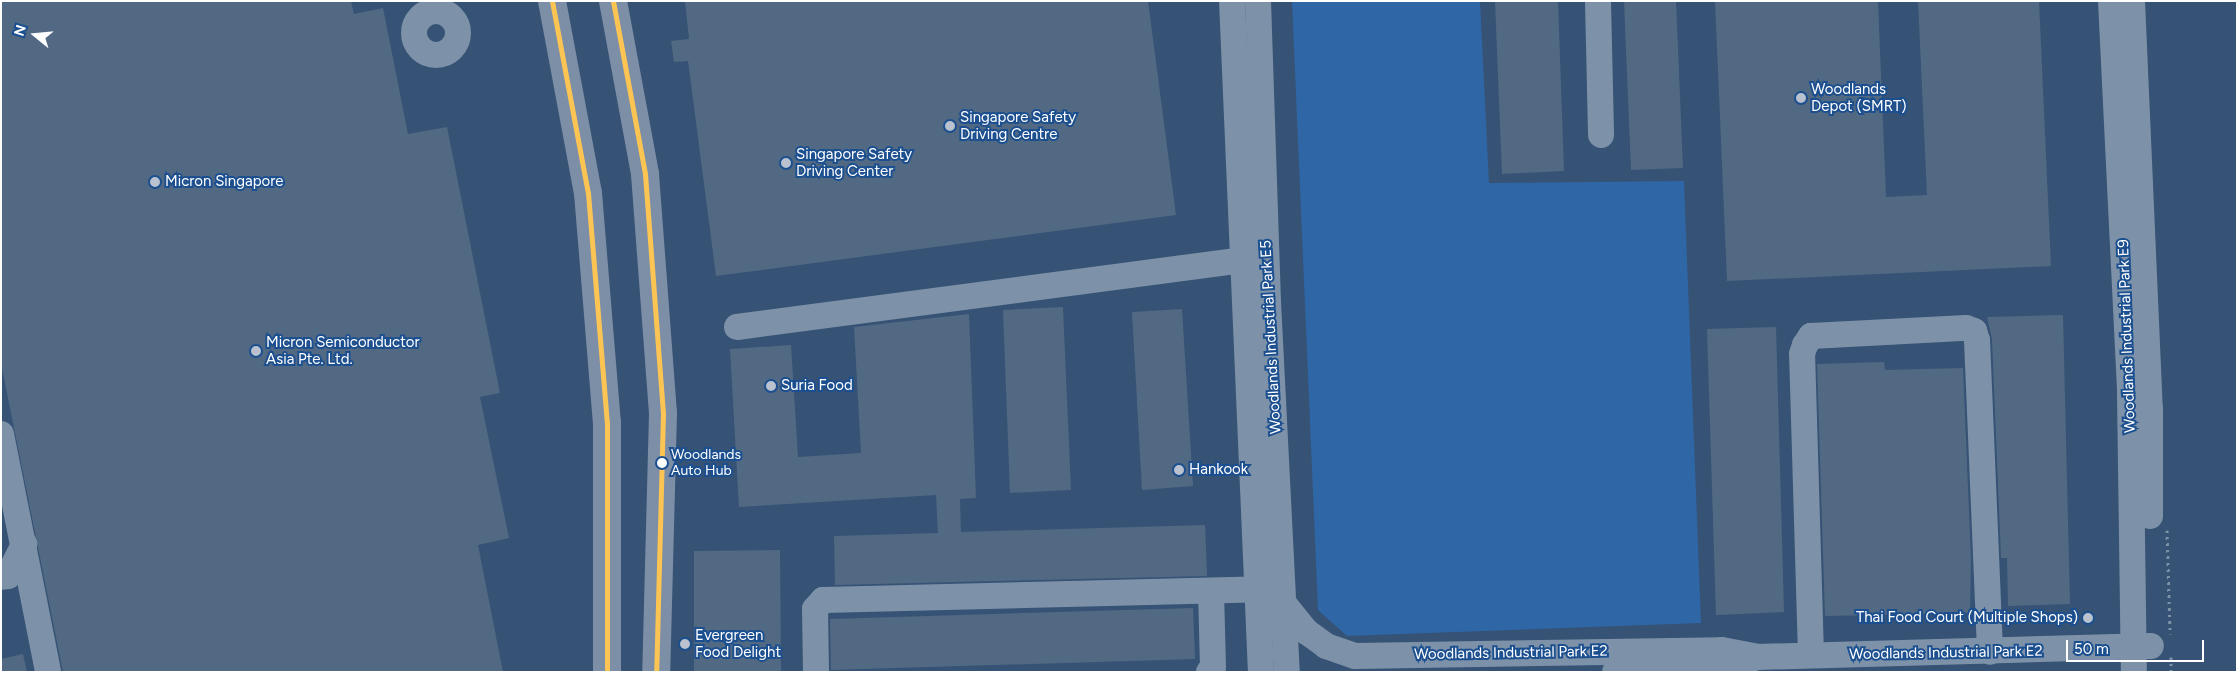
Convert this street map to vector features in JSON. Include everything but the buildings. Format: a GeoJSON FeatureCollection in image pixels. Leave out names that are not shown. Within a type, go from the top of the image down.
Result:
{"type":"FeatureCollection","features":[{"type":"Feature","properties":{"kind":"main road"},"geometry":{"type":"LineString","coordinates":[[552,1],[588,193],[607,422],[607,672]]}},
{"type":"Feature","properties":{"kind":"main road"},"geometry":{"type":"LineString","coordinates":[[613,1],[645,174],[663,413],[656,672]]}},
{"type":"Feature","properties":{"kind":"street","name":"Woodlands Industrial Park E5"},"geometry":{"type":"LineString","coordinates":[[1232,1],[1261,672]]}},
{"type":"Feature","properties":{"kind":"street","name":"Woodlands Industrial Park E5"},"geometry":{"type":"LineString","coordinates":[[1258,1],[1268,302],[1287,672]]}},
{"type":"Feature","properties":{"kind":"street"},"geometry":{"type":"LineString","coordinates":[[1598,1],[1602,135]]}},
{"type":"Feature","properties":{"kind":"street","name":"Woodlands Industrial Park E9"},"geometry":{"type":"LineString","coordinates":[[2111,1],[2130,394],[2140,655],[2150,672]]}},
{"type":"Feature","properties":{"kind":"street","name":"Woodlands Industrial Park E9"},"geometry":{"type":"LineString","coordinates":[[2132,1],[2150,408],[2140,655]]}},
{"type":"Feature","properties":{"kind":"street"},"geometry":{"type":"LineString","coordinates":[[737,327],[1243,260]]}},
{"type":"Feature","properties":{"kind":"street"},"geometry":{"type":"LineString","coordinates":[[1811,655],[1802,354],[1804,344],[1811,336],[1966,328],[1974,331],[1977,340],[1990,652]]}},
{"type":"Feature","properties":{"kind":"street"},"geometry":{"type":"LineString","coordinates":[[1,434],[48,672]]}},
{"type":"Feature","properties":{"kind":"street"},"geometry":{"type":"LineString","coordinates":[[1,577],[8,576],[24,544]]}},
{"type":"Feature","properties":{"kind":"street"},"geometry":{"type":"LineString","coordinates":[[816,672],[816,609],[823,600],[1257,589],[1284,596]]}},
{"type":"Feature","properties":{"kind":"street"},"geometry":{"type":"LineString","coordinates":[[1209,672],[1213,667],[1211,591]]}},
{"type":"Feature","properties":{"kind":"street","name":"Woodlands Industrial Park E2"},"geometry":{"type":"LineString","coordinates":[[1284,596],[1307,632],[1326,646],[1355,656],[1722,650],[1757,657],[1990,652],[2140,655]]}},
{"type":"Feature","properties":{"kind":"street","name":"Woodlands Industrial Park E2"},"geometry":{"type":"LineString","coordinates":[[1615,672],[1727,668],[1757,657]]}},
{"type":"Feature","properties":{"kind":"shaded area"},"geometry":{"type":"Polygon","coordinates":[[[1292,1],[1480,1],[1489,183],[1684,181],[1701,623],[1347,636],[1318,610],[1292,1]]]}},
{"type":"Feature","properties":{"kind":"transit line"},"geometry":{"type":"LineString","coordinates":[[552,1],[588,193],[607,423],[607,672]]}},
{"type":"Feature","properties":{"kind":"transit line"},"geometry":{"type":"LineString","coordinates":[[613,1],[645,174],[663,413],[656,672]]}},
{"type":"Feature","properties":{"kind":"place","name":"Woodlands Depot (SMRT)"},"geometry":{"type":"Point","coordinates":[1801,98]}},
{"type":"Feature","properties":{"kind":"place","name":"Singapore Safety Driving Centre"},"geometry":{"type":"Point","coordinates":[950,126]}},
{"type":"Feature","properties":{"kind":"place","name":"Singapore Safety Driving Center"},"geometry":{"type":"Point","coordinates":[786,163]}},
{"type":"Feature","properties":{"kind":"place","name":"Micron Singapore"},"geometry":{"type":"Point","coordinates":[155,182]}},
{"type":"Feature","properties":{"kind":"place","name":"Micron Semiconductor Asia Pte. Ltd."},"geometry":{"type":"Point","coordinates":[256,351]}},
{"type":"Feature","properties":{"kind":"place","name":"Suria Food"},"geometry":{"type":"Point","coordinates":[771,386]}},
{"type":"Feature","properties":{"kind":"place","name":"Woodlands Auto Hub"},"geometry":{"type":"Point","coordinates":[662,463]}},
{"type":"Feature","properties":{"kind":"place","name":"Hankook"},"geometry":{"type":"Point","coordinates":[1179,470]}},
{"type":"Feature","properties":{"kind":"place","name":"Thai Food Court (Multiple Shops)"},"geometry":{"type":"Point","coordinates":[2088,618]}},
{"type":"Feature","properties":{"kind":"place","name":"Evergreen Food Delight"},"geometry":{"type":"Point","coordinates":[685,644]}}]}
